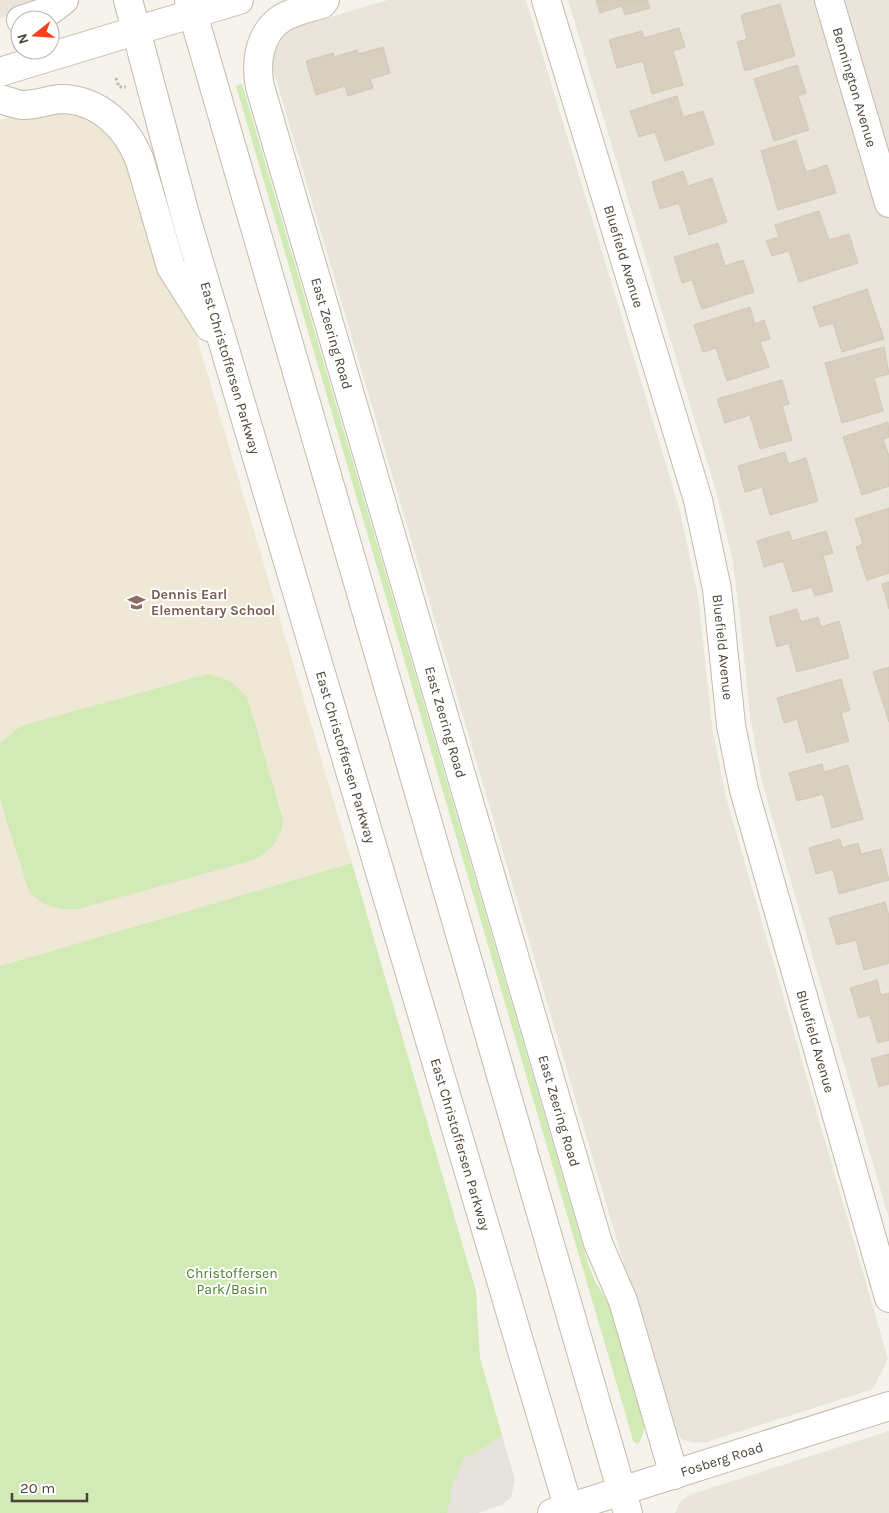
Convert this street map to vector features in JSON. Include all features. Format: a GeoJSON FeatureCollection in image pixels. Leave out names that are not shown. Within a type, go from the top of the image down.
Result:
{"type":"FeatureCollection","features":[{"type":"Feature","properties":{"kind":"street"},"geometry":{"type":"LineString","coordinates":[[50,10],[64,0]]}},
{"type":"Feature","properties":{"kind":"street","name":"East Christoffersen Parkway"},"geometry":{"type":"LineString","coordinates":[[128,0],[135,31],[227,356],[563,1511]]}},
{"type":"Feature","properties":{"kind":"street"},"geometry":{"type":"LineString","coordinates":[[0,72],[135,31],[191,7],[239,0]]}},
{"type":"Feature","properties":{"kind":"street","name":"East Zeering Road"},"geometry":{"type":"LineString","coordinates":[[325,0],[322,4],[281,18],[268,32],[260,49],[257,68],[262,96],[598,1243],[618,1288],[674,1475]]}},
{"type":"Feature","properties":{"kind":"street","name":"Bluefield Avenue"},"geometry":{"type":"LineString","coordinates":[[546,0],[698,500],[717,589],[729,710],[744,790],[889,1298]]}},
{"type":"Feature","properties":{"kind":"street","name":"Bennington Avenue"},"geometry":{"type":"LineString","coordinates":[[829,0],[889,203]]}},
{"type":"Feature","properties":{"kind":"street"},"geometry":{"type":"LineString","coordinates":[[191,7],[625,1502]]}},
{"type":"Feature","properties":{"kind":"street"},"geometry":{"type":"LineString","coordinates":[[0,99],[23,105],[49,100],[75,101],[102,111],[125,132],[140,161],[171,267],[227,356]]}},
{"type":"Feature","properties":{"kind":"street","name":"Fosberg Road"},"geometry":{"type":"LineString","coordinates":[[563,1511],[625,1502],[674,1475],[889,1406]]}},
{"type":"Feature","properties":{"kind":"shaded area"},"geometry":{"type":"Polygon","coordinates":[[[0,0],[46,0],[26,10],[10,10],[10,15],[0,18],[0,0]]]}},
{"type":"Feature","properties":{"kind":"shaded area"},"geometry":{"type":"Polygon","coordinates":[[[388,0],[526,0],[679,507],[698,596],[713,732],[726,797],[888,1359],[873,1389],[707,1442],[695,1443],[683,1440],[672,1428],[271,62],[270,49],[286,30],[388,0]]]}},
{"type":"Feature","properties":{"kind":"shaded area"},"geometry":{"type":"Polygon","coordinates":[[[568,0],[889,0],[889,1219],[762,782],[750,717],[732,557],[716,491],[568,0]]]}},
{"type":"Feature","properties":{"kind":"shaded area","name":"Dennis Earl Elementary School"},"geometry":{"type":"Polygon","coordinates":[[[40,109],[72,110],[106,129],[127,156],[166,283],[196,335],[352,863],[0,966],[0,120],[40,109]]]}},
{"type":"Feature","properties":{"kind":"shaded area"},"geometry":{"type":"Polygon","coordinates":[[[889,1431],[889,1513],[675,1513],[681,1501],[692,1494],[889,1431]]]}},
{"type":"Feature","properties":{"kind":"shaded area"},"geometry":{"type":"Polygon","coordinates":[[[502,1435],[515,1480],[511,1497],[502,1505],[478,1513],[447,1513],[452,1498],[448,1496],[465,1455],[471,1457],[502,1435]]]}},
{"type":"Feature","properties":{"kind":"green space"},"geometry":{"type":"Polygon","coordinates":[[[242,84],[588,1263],[595,1281],[614,1314],[645,1423],[642,1437],[638,1444],[633,1441],[236,86],[242,84]]]}},
{"type":"Feature","properties":{"kind":"green space"},"geometry":{"type":"Polygon","coordinates":[[[208,674],[230,681],[247,697],[283,819],[278,838],[266,852],[254,860],[78,909],[61,909],[44,904],[31,894],[27,886],[0,799],[0,743],[21,726],[208,674]]]}},
{"type":"Feature","properties":{"kind":"green space","name":"Christoffersen Park/Basin"},"geometry":{"type":"Polygon","coordinates":[[[352,863],[476,1291],[480,1358],[502,1435],[471,1457],[465,1455],[449,1495],[452,1498],[447,1513],[0,1513],[0,966],[352,863]]]}},
{"type":"Feature","properties":{"kind":"building"},"geometry":{"type":"Polygon","coordinates":[[[596,0],[647,0],[650,8],[625,15],[622,6],[600,13],[596,0]]]}},
{"type":"Feature","properties":{"kind":"building"},"geometry":{"type":"Polygon","coordinates":[[[780,4],[795,56],[745,71],[737,42],[747,39],[741,15],[780,4]]]}},
{"type":"Feature","properties":{"kind":"building"},"geometry":{"type":"Polygon","coordinates":[[[679,28],[685,47],[673,51],[683,85],[652,94],[643,61],[617,68],[609,40],[642,31],[644,38],[679,28]]]}},
{"type":"Feature","properties":{"kind":"building"},"geometry":{"type":"Polygon","coordinates":[[[383,47],[390,73],[370,79],[373,88],[348,96],[345,86],[316,95],[306,61],[333,53],[334,57],[357,50],[358,54],[383,47]]]}},
{"type":"Feature","properties":{"kind":"building"},"geometry":{"type":"Polygon","coordinates":[[[797,65],[806,93],[798,96],[809,130],[774,141],[754,79],[797,65]]]}},
{"type":"Feature","properties":{"kind":"building"},"geometry":{"type":"Polygon","coordinates":[[[677,96],[683,117],[703,111],[714,144],[665,161],[655,132],[639,137],[630,111],[677,96]]]}},
{"type":"Feature","properties":{"kind":"building"},"geometry":{"type":"Polygon","coordinates":[[[796,140],[806,172],[827,165],[836,193],[778,210],[761,151],[796,140]]]}},
{"type":"Feature","properties":{"kind":"building"},"geometry":{"type":"Polygon","coordinates":[[[683,171],[688,186],[712,178],[727,222],[689,235],[679,203],[660,209],[652,182],[683,171]]]}},
{"type":"Feature","properties":{"kind":"building"},"geometry":{"type":"Polygon","coordinates":[[[819,211],[829,240],[849,234],[858,263],[799,282],[789,251],[772,256],[766,241],[779,237],[775,225],[819,211]]]}},
{"type":"Feature","properties":{"kind":"building"},"geometry":{"type":"Polygon","coordinates":[[[718,243],[725,266],[743,260],[754,292],[702,309],[692,280],[682,283],[674,257],[718,243]]]}},
{"type":"Feature","properties":{"kind":"building"},"geometry":{"type":"Polygon","coordinates":[[[867,289],[884,339],[842,352],[833,323],[820,327],[813,307],[867,289]]]}},
{"type":"Feature","properties":{"kind":"building"},"geometry":{"type":"Polygon","coordinates":[[[750,307],[755,324],[764,320],[770,339],[760,342],[769,367],[727,381],[716,348],[703,352],[694,325],[750,307]]]}},
{"type":"Feature","properties":{"kind":"building"},"geometry":{"type":"Polygon","coordinates":[[[884,347],[889,374],[874,378],[883,411],[842,423],[825,363],[884,347]]]}},
{"type":"Feature","properties":{"kind":"building"},"geometry":{"type":"Polygon","coordinates":[[[782,380],[789,404],[782,406],[792,440],[760,449],[750,415],[725,423],[717,399],[782,380]]]}},
{"type":"Feature","properties":{"kind":"building"},"geometry":{"type":"Polygon","coordinates":[[[888,422],[889,437],[883,439],[889,456],[889,486],[862,495],[843,437],[888,422]]]}},
{"type":"Feature","properties":{"kind":"building"},"geometry":{"type":"Polygon","coordinates":[[[785,452],[788,464],[806,458],[818,501],[770,515],[762,487],[745,492],[738,466],[785,452]]]}},
{"type":"Feature","properties":{"kind":"building"},"geometry":{"type":"Polygon","coordinates":[[[889,508],[889,573],[867,580],[856,547],[863,544],[855,519],[889,508]]]}},
{"type":"Feature","properties":{"kind":"building"},"geometry":{"type":"Polygon","coordinates":[[[789,531],[792,541],[826,531],[833,553],[823,556],[833,591],[815,596],[812,587],[793,592],[783,561],[764,567],[757,541],[789,531]]]}},
{"type":"Feature","properties":{"kind":"building"},"geometry":{"type":"Polygon","coordinates":[[[889,582],[889,609],[882,584],[889,582]]]}},
{"type":"Feature","properties":{"kind":"building"},"geometry":{"type":"Polygon","coordinates":[[[797,609],[801,622],[818,617],[821,627],[839,621],[849,658],[797,672],[789,643],[777,647],[769,617],[797,609]]]}},
{"type":"Feature","properties":{"kind":"building"},"geometry":{"type":"Polygon","coordinates":[[[889,667],[889,722],[873,672],[889,667]]]}},
{"type":"Feature","properties":{"kind":"building"},"geometry":{"type":"Polygon","coordinates":[[[841,679],[850,710],[841,713],[849,741],[807,753],[797,719],[784,723],[777,698],[841,679]]]}},
{"type":"Feature","properties":{"kind":"building"},"geometry":{"type":"Polygon","coordinates":[[[822,764],[824,772],[848,765],[863,819],[832,828],[823,794],[797,801],[789,773],[822,764]]]}},
{"type":"Feature","properties":{"kind":"building"},"geometry":{"type":"Polygon","coordinates":[[[840,839],[842,848],[858,843],[861,854],[881,849],[889,880],[839,894],[833,869],[816,874],[809,848],[840,839]]]}},
{"type":"Feature","properties":{"kind":"building"},"geometry":{"type":"Polygon","coordinates":[[[885,902],[889,916],[889,963],[864,970],[856,940],[837,945],[829,918],[885,902]]]}},
{"type":"Feature","properties":{"kind":"building"},"geometry":{"type":"Polygon","coordinates":[[[877,980],[881,995],[889,993],[889,1040],[878,1043],[870,1015],[859,1018],[850,988],[877,980]]]}},
{"type":"Feature","properties":{"kind":"building"},"geometry":{"type":"Polygon","coordinates":[[[889,1054],[889,1084],[879,1087],[871,1059],[889,1054]]]}},
{"type":"Feature","properties":{"kind":"place","name":"Dennis Earl Elementary School"},"geometry":{"type":"Point","coordinates":[137,602]}}]}
